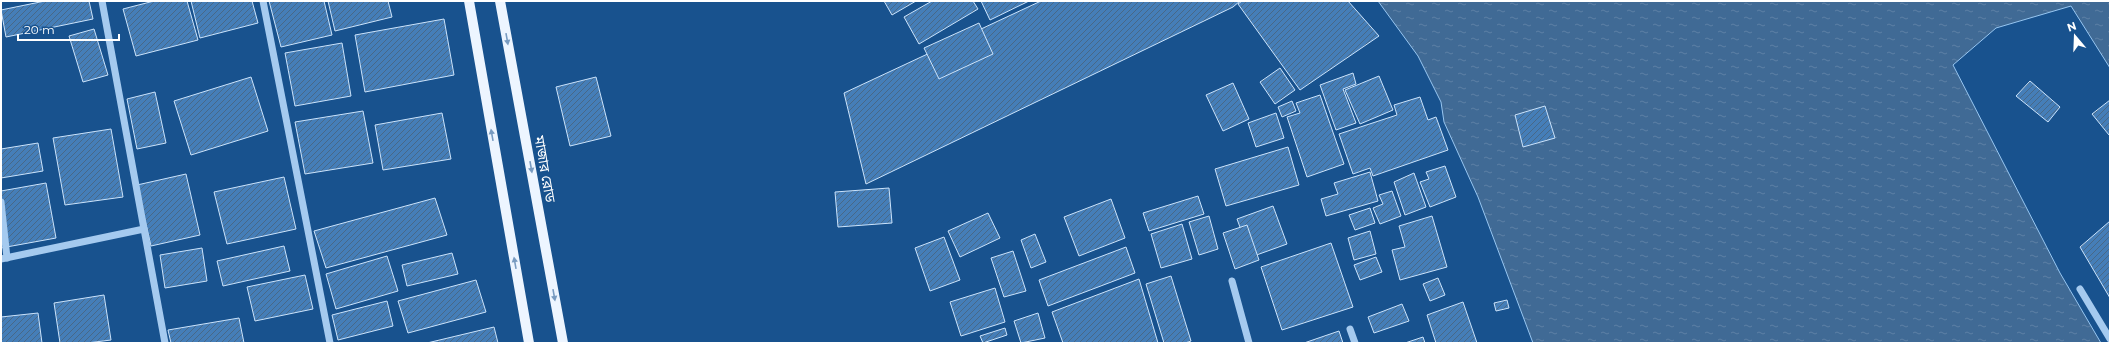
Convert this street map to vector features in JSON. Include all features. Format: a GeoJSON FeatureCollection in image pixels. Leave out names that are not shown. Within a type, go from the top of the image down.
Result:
{"type":"FeatureCollection","features":[{"type":"Feature","properties":{"kind":"main road"},"geometry":{"type":"LineString","coordinates":[[469,1],[529,343]]}},
{"type":"Feature","properties":{"kind":"main road","name":"মাজার রোড"},"geometry":{"type":"LineString","coordinates":[[500,1],[563,343]]}},
{"type":"Feature","properties":{"kind":"street"},"geometry":{"type":"LineString","coordinates":[[102,1],[165,343]]}},
{"type":"Feature","properties":{"kind":"street"},"geometry":{"type":"LineString","coordinates":[[263,1],[330,343]]}},
{"type":"Feature","properties":{"kind":"street"},"geometry":{"type":"LineString","coordinates":[[1,202],[4,258],[144,229]]}},
{"type":"Feature","properties":{"kind":"street"},"geometry":{"type":"LineString","coordinates":[[1232,281],[1249,343]]}},
{"type":"Feature","properties":{"kind":"street"},"geometry":{"type":"LineString","coordinates":[[2080,289],[2110,339]]}},
{"type":"Feature","properties":{"kind":"street"},"geometry":{"type":"LineString","coordinates":[[1350,329],[1355,343]]}},
{"type":"Feature","properties":{"kind":"water"},"geometry":{"type":"Polygon","coordinates":[[[1378,1],[2110,1],[2110,68],[2071,6],[1996,28],[1953,65],[2060,273],[2101,343],[1533,343],[1478,197],[1444,122],[1441,102],[1418,56],[1378,1]]]}},
{"type":"Feature","properties":{"kind":"building"},"geometry":{"type":"Polygon","coordinates":[[[45,1],[89,1],[93,19],[6,37],[1,10],[45,1]]]}},
{"type":"Feature","properties":{"kind":"building"},"geometry":{"type":"Polygon","coordinates":[[[154,1],[187,1],[198,40],[136,56],[123,9],[154,1]]]}},
{"type":"Feature","properties":{"kind":"building"},"geometry":{"type":"Polygon","coordinates":[[[191,1],[252,1],[258,23],[200,38],[191,1]]]}},
{"type":"Feature","properties":{"kind":"building"},"geometry":{"type":"Polygon","coordinates":[[[269,1],[324,1],[332,35],[281,47],[269,1]]]}},
{"type":"Feature","properties":{"kind":"building"},"geometry":{"type":"Polygon","coordinates":[[[328,1],[388,1],[392,17],[335,31],[328,1]]]}},
{"type":"Feature","properties":{"kind":"building"},"geometry":{"type":"Polygon","coordinates":[[[884,1],[916,1],[892,15],[884,1]]]}},
{"type":"Feature","properties":{"kind":"building"},"geometry":{"type":"Polygon","coordinates":[[[932,1],[973,1],[978,9],[919,44],[904,17],[932,1]]]}},
{"type":"Feature","properties":{"kind":"building"},"geometry":{"type":"Polygon","coordinates":[[[981,1],[1029,1],[990,20],[981,1]]]}},
{"type":"Feature","properties":{"kind":"building"},"geometry":{"type":"Polygon","coordinates":[[[1041,1],[1240,1],[1233,7],[866,184],[844,93],[1041,1]]]}},
{"type":"Feature","properties":{"kind":"building"},"geometry":{"type":"Polygon","coordinates":[[[1242,1],[1348,1],[1379,36],[1300,90],[1238,4],[1242,1]]]}},
{"type":"Feature","properties":{"kind":"building"},"geometry":{"type":"Polygon","coordinates":[[[444,19],[454,75],[365,92],[355,35],[444,19]]]}},
{"type":"Feature","properties":{"kind":"building"},"geometry":{"type":"Polygon","coordinates":[[[979,23],[993,54],[939,79],[924,48],[979,23]]]}},
{"type":"Feature","properties":{"kind":"building"},"geometry":{"type":"Polygon","coordinates":[[[94,29],[108,75],[83,82],[69,36],[94,29]]]}},
{"type":"Feature","properties":{"kind":"building"},"geometry":{"type":"Polygon","coordinates":[[[342,43],[351,96],[295,106],[285,53],[342,43]]]}},
{"type":"Feature","properties":{"kind":"building"},"geometry":{"type":"Polygon","coordinates":[[[1280,68],[1295,90],[1275,104],[1260,82],[1280,68]]]}},
{"type":"Feature","properties":{"kind":"building"},"geometry":{"type":"Polygon","coordinates":[[[1353,73],[1356,84],[1343,89],[1356,123],[1336,130],[1320,85],[1353,73]]]}},
{"type":"Feature","properties":{"kind":"building"},"geometry":{"type":"Polygon","coordinates":[[[1379,76],[1393,110],[1360,124],[1345,90],[1379,76]]]}},
{"type":"Feature","properties":{"kind":"building"},"geometry":{"type":"Polygon","coordinates":[[[251,77],[268,131],[191,155],[174,101],[251,77]]]}},
{"type":"Feature","properties":{"kind":"building"},"geometry":{"type":"Polygon","coordinates":[[[596,77],[611,136],[570,146],[556,87],[596,77]]]}},
{"type":"Feature","properties":{"kind":"building"},"geometry":{"type":"Polygon","coordinates":[[[2030,81],[2060,107],[2048,122],[2016,96],[2030,81]]]}},
{"type":"Feature","properties":{"kind":"building"},"geometry":{"type":"Polygon","coordinates":[[[1233,83],[1249,119],[1223,131],[1206,95],[1233,83]]]}},
{"type":"Feature","properties":{"kind":"building"},"geometry":{"type":"Polygon","coordinates":[[[155,92],[166,143],[137,149],[127,99],[155,92]]]}},
{"type":"Feature","properties":{"kind":"building"},"geometry":{"type":"Polygon","coordinates":[[[1320,95],[1344,164],[1307,177],[1287,117],[1300,113],[1296,103],[1320,95]]]}},
{"type":"Feature","properties":{"kind":"building"},"geometry":{"type":"Polygon","coordinates":[[[1420,97],[1428,120],[1436,117],[1448,150],[1373,176],[1370,168],[1353,174],[1339,134],[1397,115],[1394,105],[1420,97]]]}},
{"type":"Feature","properties":{"kind":"building"},"geometry":{"type":"Polygon","coordinates":[[[2110,100],[2110,135],[2109,135],[2092,114],[2110,100]]]}},
{"type":"Feature","properties":{"kind":"building"},"geometry":{"type":"Polygon","coordinates":[[[1292,101],[1296,111],[1282,117],[1278,107],[1292,101]]]}},
{"type":"Feature","properties":{"kind":"building"},"geometry":{"type":"Polygon","coordinates":[[[1545,106],[1555,138],[1523,147],[1515,115],[1545,106]]]}},
{"type":"Feature","properties":{"kind":"building"},"geometry":{"type":"Polygon","coordinates":[[[363,111],[373,163],[305,174],[295,122],[363,111]]]}},
{"type":"Feature","properties":{"kind":"building"},"geometry":{"type":"Polygon","coordinates":[[[442,113],[451,159],[383,170],[375,125],[442,113]]]}},
{"type":"Feature","properties":{"kind":"building"},"geometry":{"type":"Polygon","coordinates":[[[1276,113],[1284,138],[1256,147],[1248,123],[1276,113]]]}},
{"type":"Feature","properties":{"kind":"building"},"geometry":{"type":"Polygon","coordinates":[[[111,129],[123,197],[65,205],[53,138],[111,129]]]}},
{"type":"Feature","properties":{"kind":"building"},"geometry":{"type":"Polygon","coordinates":[[[38,143],[43,171],[1,178],[1,149],[38,143]]]}},
{"type":"Feature","properties":{"kind":"building"},"geometry":{"type":"Polygon","coordinates":[[[1288,147],[1299,185],[1226,206],[1215,169],[1288,147]]]}},
{"type":"Feature","properties":{"kind":"building"},"geometry":{"type":"Polygon","coordinates":[[[1445,166],[1456,197],[1430,207],[1420,182],[1429,179],[1426,172],[1445,166]]]}},
{"type":"Feature","properties":{"kind":"building"},"geometry":{"type":"Polygon","coordinates":[[[1370,172],[1378,201],[1326,216],[1321,199],[1338,194],[1334,183],[1370,172]]]}},
{"type":"Feature","properties":{"kind":"building"},"geometry":{"type":"Polygon","coordinates":[[[1414,173],[1426,207],[1405,215],[1394,182],[1414,173]]]}},
{"type":"Feature","properties":{"kind":"building"},"geometry":{"type":"Polygon","coordinates":[[[186,174],[200,235],[151,246],[137,185],[186,174]]]}},
{"type":"Feature","properties":{"kind":"building"},"geometry":{"type":"Polygon","coordinates":[[[284,177],[296,229],[227,244],[214,192],[284,177]]]}},
{"type":"Feature","properties":{"kind":"building"},"geometry":{"type":"Polygon","coordinates":[[[46,183],[56,238],[1,248],[1,191],[46,183]]]}},
{"type":"Feature","properties":{"kind":"building"},"geometry":{"type":"Polygon","coordinates":[[[889,188],[892,223],[838,227],[835,192],[889,188]]]}},
{"type":"Feature","properties":{"kind":"building"},"geometry":{"type":"Polygon","coordinates":[[[1392,191],[1401,216],[1380,224],[1373,208],[1383,204],[1379,195],[1392,191]]]}},
{"type":"Feature","properties":{"kind":"building"},"geometry":{"type":"Polygon","coordinates":[[[1198,196],[1204,214],[1149,231],[1143,213],[1198,196]]]}},
{"type":"Feature","properties":{"kind":"building"},"geometry":{"type":"Polygon","coordinates":[[[435,198],[447,235],[326,268],[314,231],[435,198]]]}},
{"type":"Feature","properties":{"kind":"building"},"geometry":{"type":"Polygon","coordinates":[[[1111,199],[1125,238],[1079,256],[1064,217],[1111,199]]]}},
{"type":"Feature","properties":{"kind":"building"},"geometry":{"type":"Polygon","coordinates":[[[1273,206],[1287,244],[1251,257],[1237,219],[1273,206]]]}},
{"type":"Feature","properties":{"kind":"building"},"geometry":{"type":"Polygon","coordinates":[[[1370,208],[1375,223],[1355,230],[1349,215],[1370,208]]]}},
{"type":"Feature","properties":{"kind":"building"},"geometry":{"type":"Polygon","coordinates":[[[988,213],[1000,238],[960,257],[948,231],[988,213]]]}},
{"type":"Feature","properties":{"kind":"building"},"geometry":{"type":"Polygon","coordinates":[[[1209,216],[1218,249],[1199,255],[1189,222],[1209,216]]]}},
{"type":"Feature","properties":{"kind":"building"},"geometry":{"type":"Polygon","coordinates":[[[1432,216],[1447,267],[1400,280],[1392,250],[1405,247],[1399,226],[1432,216]]]}},
{"type":"Feature","properties":{"kind":"building"},"geometry":{"type":"Polygon","coordinates":[[[2110,221],[2110,298],[2080,247],[2110,221]]]}},
{"type":"Feature","properties":{"kind":"building"},"geometry":{"type":"Polygon","coordinates":[[[1182,224],[1192,259],[1161,268],[1151,234],[1182,224]]]}},
{"type":"Feature","properties":{"kind":"building"},"geometry":{"type":"Polygon","coordinates":[[[1247,225],[1259,260],[1235,269],[1223,233],[1247,225]]]}},
{"type":"Feature","properties":{"kind":"building"},"geometry":{"type":"Polygon","coordinates":[[[1370,231],[1376,254],[1354,260],[1348,238],[1370,231]]]}},
{"type":"Feature","properties":{"kind":"building"},"geometry":{"type":"Polygon","coordinates":[[[1035,234],[1046,262],[1031,268],[1021,240],[1035,234]]]}},
{"type":"Feature","properties":{"kind":"building"},"geometry":{"type":"Polygon","coordinates":[[[944,237],[960,280],[930,291],[915,248],[944,237]]]}},
{"type":"Feature","properties":{"kind":"building"},"geometry":{"type":"Polygon","coordinates":[[[1331,243],[1353,307],[1282,330],[1261,267],[1331,243]]]}},
{"type":"Feature","properties":{"kind":"building"},"geometry":{"type":"Polygon","coordinates":[[[284,246],[290,271],[223,286],[217,261],[284,246]]]}},
{"type":"Feature","properties":{"kind":"building"},"geometry":{"type":"Polygon","coordinates":[[[1126,247],[1135,273],[1048,306],[1039,280],[1126,247]]]}},
{"type":"Feature","properties":{"kind":"building"},"geometry":{"type":"Polygon","coordinates":[[[202,248],[207,281],[165,288],[160,255],[202,248]]]}},
{"type":"Feature","properties":{"kind":"building"},"geometry":{"type":"Polygon","coordinates":[[[1013,251],[1026,291],[1004,297],[991,258],[1013,251]]]}},
{"type":"Feature","properties":{"kind":"building"},"geometry":{"type":"Polygon","coordinates":[[[452,253],[458,274],[407,286],[402,265],[452,253]]]}},
{"type":"Feature","properties":{"kind":"building"},"geometry":{"type":"Polygon","coordinates":[[[387,256],[398,291],[336,309],[326,274],[387,256]]]}},
{"type":"Feature","properties":{"kind":"building"},"geometry":{"type":"Polygon","coordinates":[[[1376,257],[1382,272],[1360,280],[1354,265],[1376,257]]]}},
{"type":"Feature","properties":{"kind":"building"},"geometry":{"type":"Polygon","coordinates":[[[305,275],[313,309],[255,321],[247,287],[305,275]]]}},
{"type":"Feature","properties":{"kind":"building"},"geometry":{"type":"Polygon","coordinates":[[[1171,276],[1191,341],[1185,343],[1164,343],[1146,284],[1171,276]]]}},
{"type":"Feature","properties":{"kind":"building"},"geometry":{"type":"Polygon","coordinates":[[[1438,278],[1445,295],[1430,301],[1423,284],[1438,278]]]}},
{"type":"Feature","properties":{"kind":"building"},"geometry":{"type":"Polygon","coordinates":[[[1139,279],[1158,343],[1063,343],[1052,312],[1139,279]]]}},
{"type":"Feature","properties":{"kind":"building"},"geometry":{"type":"Polygon","coordinates":[[[476,280],[486,312],[408,333],[398,301],[476,280]]]}},
{"type":"Feature","properties":{"kind":"building"},"geometry":{"type":"Polygon","coordinates":[[[995,288],[1005,322],[961,336],[950,302],[995,288]]]}},
{"type":"Feature","properties":{"kind":"building"},"geometry":{"type":"Polygon","coordinates":[[[104,295],[111,340],[87,343],[60,343],[54,303],[104,295]]]}},
{"type":"Feature","properties":{"kind":"building"},"geometry":{"type":"Polygon","coordinates":[[[1507,300],[1509,308],[1496,311],[1494,303],[1507,300]]]}},
{"type":"Feature","properties":{"kind":"building"},"geometry":{"type":"Polygon","coordinates":[[[387,301],[393,326],[338,340],[332,315],[387,301]]]}},
{"type":"Feature","properties":{"kind":"building"},"geometry":{"type":"Polygon","coordinates":[[[1463,302],[1477,343],[1436,343],[1427,315],[1463,302]]]}},
{"type":"Feature","properties":{"kind":"building"},"geometry":{"type":"Polygon","coordinates":[[[1402,304],[1409,321],[1374,333],[1368,317],[1402,304]]]}},
{"type":"Feature","properties":{"kind":"building"},"geometry":{"type":"Polygon","coordinates":[[[38,313],[42,343],[1,343],[1,317],[38,313]]]}},
{"type":"Feature","properties":{"kind":"building"},"geometry":{"type":"Polygon","coordinates":[[[1038,313],[1045,338],[1021,343],[1014,321],[1038,313]]]}},
{"type":"Feature","properties":{"kind":"building"},"geometry":{"type":"Polygon","coordinates":[[[239,318],[244,343],[171,343],[168,330],[239,318]]]}},
{"type":"Feature","properties":{"kind":"building"},"geometry":{"type":"Polygon","coordinates":[[[494,327],[498,343],[427,343],[494,327]]]}},
{"type":"Feature","properties":{"kind":"building"},"geometry":{"type":"Polygon","coordinates":[[[1005,328],[1007,335],[983,343],[980,336],[1005,328]]]}},
{"type":"Feature","properties":{"kind":"building"},"geometry":{"type":"Polygon","coordinates":[[[1339,331],[1343,343],[1304,343],[1339,331]]]}},
{"type":"Feature","properties":{"kind":"building"},"geometry":{"type":"Polygon","coordinates":[[[1423,337],[1425,343],[1405,343],[1423,337]]]}}]}
